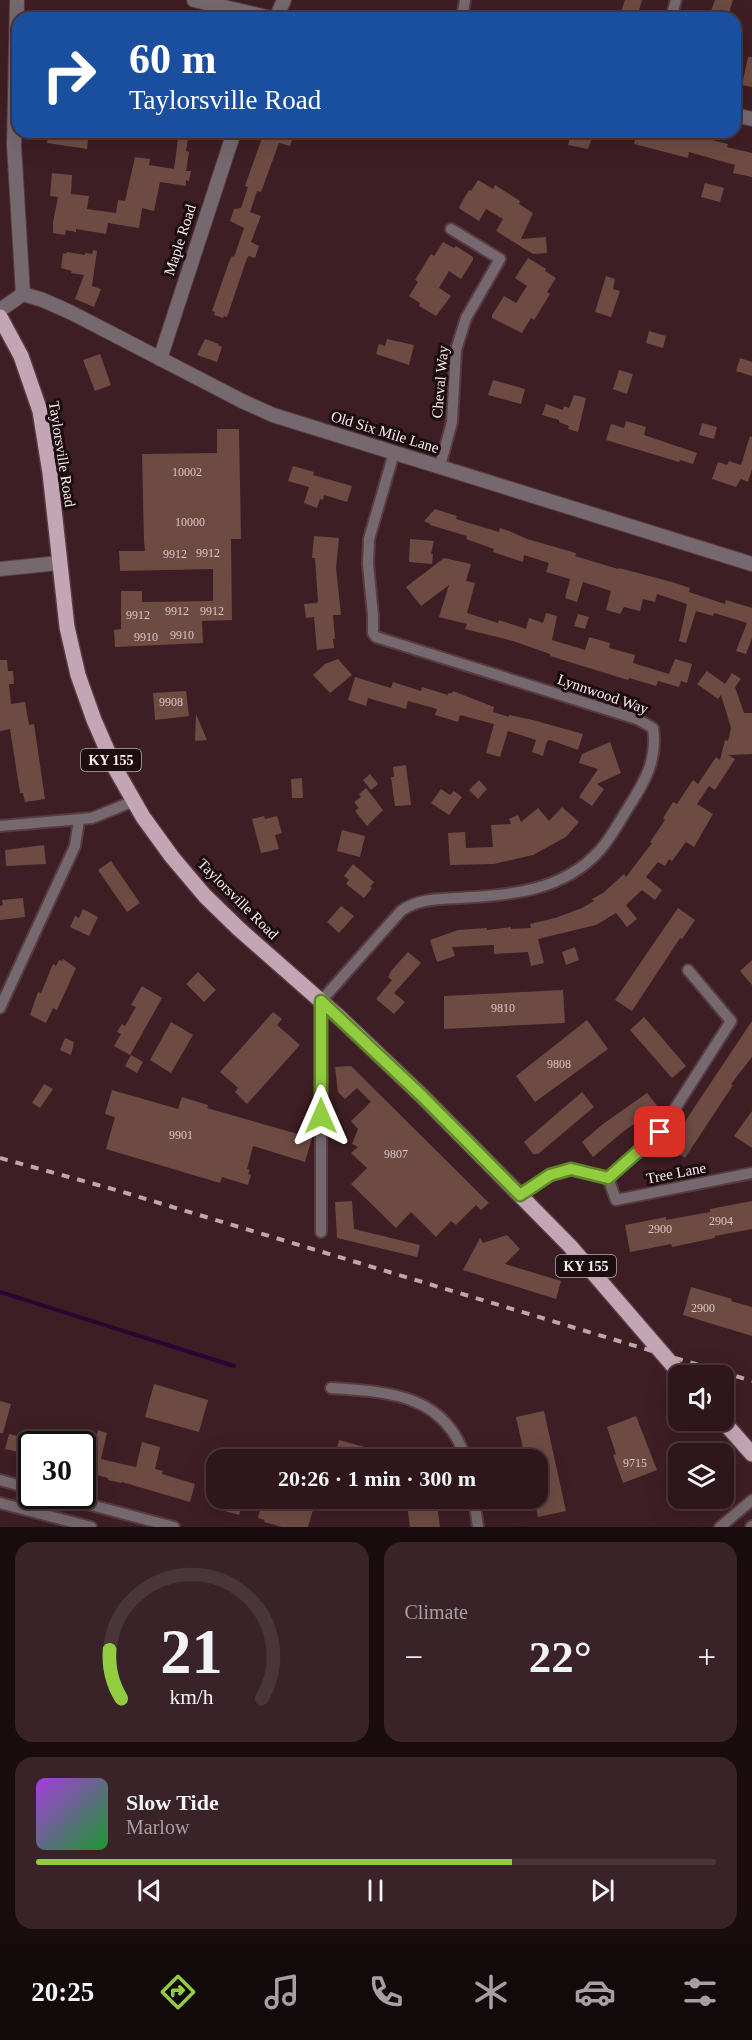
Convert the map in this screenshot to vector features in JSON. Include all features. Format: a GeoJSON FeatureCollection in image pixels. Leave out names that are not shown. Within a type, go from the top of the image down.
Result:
{"type":"FeatureCollection","features":[{"type":"Feature","properties":{"kind":"main road","name":"Taylorsville Road"},"geometry":{"type":"LineString","coordinates":[[0,317],[21,356],[40,411],[50,473],[67,627],[78,675],[111,759],[134,801],[172,857],[205,896],[422,1096],[570,1246],[673,1365]]}},
{"type":"Feature","properties":{"kind":"main road"},"geometry":{"type":"LineString","coordinates":[[732,1431],[752,1454]]}},
{"type":"Feature","properties":{"kind":"street"},"geometry":{"type":"LineString","coordinates":[[194,0],[245,12]]}},
{"type":"Feature","properties":{"kind":"street"},"geometry":{"type":"LineString","coordinates":[[0,310],[23,294],[14,138]]}},
{"type":"Feature","properties":{"kind":"street","name":"Maple Road"},"geometry":{"type":"LineString","coordinates":[[160,359],[232,138]]}},
{"type":"Feature","properties":{"kind":"street","name":"Cheval Way"},"geometry":{"type":"LineString","coordinates":[[440,466],[452,422],[456,350],[466,318],[500,259],[452,229]]}},
{"type":"Feature","properties":{"kind":"street","name":"Old Six Mile Lane"},"geometry":{"type":"LineString","coordinates":[[23,294],[44,300],[72,313],[273,414],[752,564]]}},
{"type":"Feature","properties":{"kind":"street","name":"Lynnwood Way"},"geometry":{"type":"LineString","coordinates":[[321,1001],[401,911],[410,905],[431,900],[529,891],[559,881],[579,869],[602,848],[645,782],[652,764],[653,728],[637,719],[376,637],[373,633],[368,552],[372,528],[394,453]]}},
{"type":"Feature","properties":{"kind":"street"},"geometry":{"type":"LineString","coordinates":[[0,569],[59,563]]}},
{"type":"Feature","properties":{"kind":"street"},"geometry":{"type":"LineString","coordinates":[[0,826],[92,818],[134,801]]}},
{"type":"Feature","properties":{"kind":"street"},"geometry":{"type":"LineString","coordinates":[[0,1008],[75,846],[79,820]]}},
{"type":"Feature","properties":{"kind":"street"},"geometry":{"type":"LineString","coordinates":[[520,1195],[550,1175],[571,1169],[608,1178],[660,1132],[731,1021],[688,970]]}},
{"type":"Feature","properties":{"kind":"street"},"geometry":{"type":"LineString","coordinates":[[321,1001],[321,1232]]}},
{"type":"Feature","properties":{"kind":"street","name":"Tree Lane"},"geometry":{"type":"LineString","coordinates":[[608,1178],[616,1200],[752,1173]]}},
{"type":"Feature","properties":{"kind":"street"},"geometry":{"type":"LineString","coordinates":[[331,1388],[395,1394],[423,1404],[452,1429],[463,1449]]}},
{"type":"Feature","properties":{"kind":"street"},"geometry":{"type":"LineString","coordinates":[[0,1480],[18,1485]]}},
{"type":"Feature","properties":{"kind":"street"},"geometry":{"type":"LineString","coordinates":[[720,1527],[752,1500]]}},
{"type":"Feature","properties":{"kind":"street"},"geometry":{"type":"LineString","coordinates":[[0,1503],[90,1527]]}},
{"type":"Feature","properties":{"kind":"street"},"geometry":{"type":"LineString","coordinates":[[96,1507],[158,1525],[174,1527]]}},
{"type":"Feature","properties":{"kind":"street"},"geometry":{"type":"LineString","coordinates":[[476,1509],[478,1527]]}},
{"type":"Feature","properties":{"kind":"building"},"geometry":{"type":"Polygon","coordinates":[[[625,0],[642,0],[638,12],[621,12],[625,0]]]}},
{"type":"Feature","properties":{"kind":"building"},"geometry":{"type":"Polygon","coordinates":[[[715,0],[733,0],[729,12],[711,11],[715,0]]]}},
{"type":"Feature","properties":{"kind":"building"},"geometry":{"type":"Polygon","coordinates":[[[748,57],[752,57],[752,87],[742,85],[748,57]]]}},
{"type":"Feature","properties":{"kind":"building"},"geometry":{"type":"Polygon","coordinates":[[[48,138],[88,138],[87,149],[47,143],[48,138]]]}},
{"type":"Feature","properties":{"kind":"building"},"geometry":{"type":"Polygon","coordinates":[[[178,138],[188,138],[186,151],[189,152],[186,171],[191,171],[189,181],[186,180],[186,186],[160,182],[154,211],[142,208],[139,228],[108,223],[106,234],[76,229],[76,232],[66,230],[65,235],[53,233],[58,197],[50,196],[52,173],[72,175],[71,194],[89,196],[87,209],[116,213],[118,200],[125,201],[135,157],[150,159],[149,165],[174,169],[178,138]]]}},
{"type":"Feature","properties":{"kind":"building"},"geometry":{"type":"Polygon","coordinates":[[[262,138],[293,138],[290,146],[279,143],[261,192],[257,191],[250,212],[261,216],[251,242],[259,246],[255,258],[249,256],[247,258],[227,317],[223,318],[214,315],[215,312],[212,311],[244,228],[230,221],[234,209],[241,208],[248,187],[245,186],[262,138]]]}},
{"type":"Feature","properties":{"kind":"building"},"geometry":{"type":"Polygon","coordinates":[[[570,138],[592,138],[588,149],[568,145],[570,138]]]}},
{"type":"Feature","properties":{"kind":"building"},"geometry":{"type":"Polygon","coordinates":[[[626,138],[703,138],[728,144],[727,147],[752,153],[752,177],[733,173],[735,165],[689,152],[688,158],[634,144],[635,140],[626,138]]]}},
{"type":"Feature","properties":{"kind":"building"},"geometry":{"type":"Polygon","coordinates":[[[478,180],[493,189],[495,185],[520,201],[519,204],[533,213],[521,239],[546,237],[547,253],[533,254],[496,231],[503,219],[486,209],[479,221],[460,209],[469,190],[471,191],[478,180]]]}},
{"type":"Feature","properties":{"kind":"building"},"geometry":{"type":"Polygon","coordinates":[[[705,183],[724,188],[720,202],[701,197],[705,183]]]}},
{"type":"Feature","properties":{"kind":"building"},"geometry":{"type":"Polygon","coordinates":[[[443,242],[454,248],[456,246],[473,257],[473,260],[461,279],[449,271],[439,288],[451,296],[436,316],[419,306],[420,303],[409,296],[418,282],[415,280],[431,254],[434,256],[443,242]]]}},
{"type":"Feature","properties":{"kind":"building"},"geometry":{"type":"Polygon","coordinates":[[[93,250],[97,251],[92,286],[101,289],[94,307],[75,299],[84,275],[71,273],[72,271],[61,268],[63,253],[85,255],[85,253],[92,254],[93,250]]]}},
{"type":"Feature","properties":{"kind":"building"},"geometry":{"type":"Polygon","coordinates":[[[528,258],[556,278],[547,292],[550,294],[534,320],[531,318],[522,333],[492,318],[492,315],[504,296],[516,303],[527,286],[515,278],[528,258]]]}},
{"type":"Feature","properties":{"kind":"building"},"geometry":{"type":"Polygon","coordinates":[[[606,276],[615,279],[613,289],[620,291],[611,317],[595,312],[606,276]]]}},
{"type":"Feature","properties":{"kind":"building"},"geometry":{"type":"Polygon","coordinates":[[[649,331],[666,336],[663,348],[646,343],[649,331]]]}},
{"type":"Feature","properties":{"kind":"building"},"geometry":{"type":"Polygon","coordinates":[[[205,339],[222,347],[217,362],[197,355],[205,339]]]}},
{"type":"Feature","properties":{"kind":"building"},"geometry":{"type":"Polygon","coordinates":[[[387,339],[414,345],[409,365],[376,354],[379,344],[385,346],[387,339]]]}},
{"type":"Feature","properties":{"kind":"building"},"geometry":{"type":"Polygon","coordinates":[[[100,354],[111,385],[95,391],[83,360],[100,354]]]}},
{"type":"Feature","properties":{"kind":"building"},"geometry":{"type":"Polygon","coordinates":[[[740,358],[752,362],[752,376],[736,371],[740,358]]]}},
{"type":"Feature","properties":{"kind":"building"},"geometry":{"type":"Polygon","coordinates":[[[619,370],[633,374],[627,394],[613,389],[619,370]]]}},
{"type":"Feature","properties":{"kind":"building"},"geometry":{"type":"Polygon","coordinates":[[[493,380],[525,389],[521,404],[488,395],[493,380]]]}},
{"type":"Feature","properties":{"kind":"building"},"geometry":{"type":"Polygon","coordinates":[[[574,395],[586,398],[578,432],[568,429],[569,426],[559,420],[542,415],[546,404],[563,410],[564,406],[569,408],[574,395]]]}},
{"type":"Feature","properties":{"kind":"building"},"geometry":{"type":"Polygon","coordinates":[[[626,421],[646,427],[644,435],[697,453],[693,464],[606,440],[611,424],[624,428],[626,421]]]}},
{"type":"Feature","properties":{"kind":"building"},"geometry":{"type":"Polygon","coordinates":[[[702,423],[717,427],[714,439],[699,435],[702,423]]]}},
{"type":"Feature","properties":{"kind":"building"},"geometry":{"type":"Polygon","coordinates":[[[217,429],[239,429],[241,539],[231,539],[232,620],[202,621],[203,643],[115,647],[114,630],[121,629],[121,591],[142,591],[142,602],[213,601],[213,569],[120,571],[119,551],[145,551],[142,454],[217,453],[217,429]]]}},
{"type":"Feature","properties":{"kind":"building"},"geometry":{"type":"Polygon","coordinates":[[[750,436],[752,437],[752,469],[748,482],[741,479],[736,487],[712,479],[718,462],[727,465],[729,461],[741,465],[750,436]]]}},
{"type":"Feature","properties":{"kind":"building"},"geometry":{"type":"Polygon","coordinates":[[[293,466],[314,472],[313,475],[352,486],[347,502],[324,495],[317,508],[304,503],[309,487],[288,481],[293,466]]]}},
{"type":"Feature","properties":{"kind":"building"},"geometry":{"type":"Polygon","coordinates":[[[435,509],[457,516],[456,519],[499,532],[500,528],[527,539],[576,553],[575,556],[672,582],[690,588],[689,592],[725,604],[726,600],[752,608],[752,638],[746,654],[736,651],[747,623],[714,613],[713,616],[696,611],[686,643],[679,641],[687,604],[657,594],[655,602],[643,599],[640,611],[624,607],[620,614],[606,610],[611,591],[583,582],[577,602],[565,598],[570,579],[546,572],[549,563],[524,555],[523,562],[493,552],[494,549],[466,539],[467,536],[430,525],[424,521],[435,509]]]}},
{"type":"Feature","properties":{"kind":"building"},"geometry":{"type":"Polygon","coordinates":[[[314,536],[339,538],[336,568],[341,615],[333,615],[334,648],[317,650],[314,617],[306,618],[304,604],[318,601],[315,558],[312,558],[314,536]]]}},
{"type":"Feature","properties":{"kind":"building"},"geometry":{"type":"Polygon","coordinates":[[[410,539],[434,541],[431,554],[433,554],[432,564],[409,562],[410,539]]]}},
{"type":"Feature","properties":{"kind":"building"},"geometry":{"type":"Polygon","coordinates":[[[444,558],[471,564],[466,581],[475,583],[467,613],[526,629],[529,618],[543,623],[546,613],[557,616],[552,640],[585,650],[589,637],[610,643],[609,648],[635,655],[633,663],[669,674],[675,659],[692,664],[687,683],[681,681],[679,687],[658,681],[656,686],[629,678],[628,680],[550,656],[550,654],[513,641],[465,629],[467,624],[439,617],[449,585],[421,606],[406,587],[444,558]]]}},
{"type":"Feature","properties":{"kind":"building"},"geometry":{"type":"Polygon","coordinates":[[[578,614],[589,617],[585,629],[574,626],[578,614]]]}},
{"type":"Feature","properties":{"kind":"building"},"geometry":{"type":"Polygon","coordinates":[[[338,659],[352,675],[330,693],[313,675],[325,664],[338,659]]]}},
{"type":"Feature","properties":{"kind":"building"},"geometry":{"type":"Polygon","coordinates":[[[0,660],[7,660],[8,671],[13,671],[14,684],[9,684],[11,704],[25,702],[29,725],[34,724],[45,799],[25,802],[23,793],[20,793],[10,729],[0,731],[0,660]]]}},
{"type":"Feature","properties":{"kind":"building"},"geometry":{"type":"Polygon","coordinates":[[[707,671],[725,684],[732,673],[741,679],[735,687],[744,713],[752,713],[752,754],[728,755],[735,759],[715,790],[709,786],[697,804],[713,814],[694,847],[686,842],[672,861],[669,859],[665,866],[658,862],[646,877],[662,890],[655,900],[642,890],[626,905],[637,919],[627,927],[616,913],[596,925],[538,939],[544,963],[531,966],[528,952],[494,954],[494,945],[452,947],[455,956],[437,962],[430,940],[458,930],[531,928],[530,924],[582,908],[594,901],[592,899],[603,893],[624,874],[626,877],[652,843],[650,842],[665,820],[663,818],[673,802],[677,804],[693,780],[698,784],[716,757],[720,760],[725,740],[728,741],[731,728],[721,695],[718,699],[697,684],[707,671]]]}},
{"type":"Feature","properties":{"kind":"building"},"geometry":{"type":"Polygon","coordinates":[[[355,677],[391,688],[393,682],[421,691],[422,687],[448,695],[453,691],[494,707],[493,712],[583,734],[578,750],[550,740],[547,741],[543,756],[532,752],[536,740],[508,731],[500,757],[486,753],[494,724],[460,715],[458,722],[435,715],[437,709],[408,701],[406,709],[368,698],[366,706],[348,700],[355,677]]]}},
{"type":"Feature","properties":{"kind":"building"},"geometry":{"type":"Polygon","coordinates":[[[186,691],[189,716],[155,720],[153,693],[186,691]]]}},
{"type":"Feature","properties":{"kind":"building"},"geometry":{"type":"Polygon","coordinates":[[[196,714],[207,740],[195,741],[196,714]]]}},
{"type":"Feature","properties":{"kind":"building"},"geometry":{"type":"Polygon","coordinates":[[[610,742],[621,773],[597,784],[604,789],[592,806],[579,797],[598,769],[579,763],[582,754],[610,742]]]}},
{"type":"Feature","properties":{"kind":"building"},"geometry":{"type":"Polygon","coordinates":[[[406,765],[411,805],[395,806],[391,777],[394,777],[393,767],[406,765]]]}},
{"type":"Feature","properties":{"kind":"building"},"geometry":{"type":"Polygon","coordinates":[[[370,774],[378,784],[371,790],[363,780],[370,774]]]}},
{"type":"Feature","properties":{"kind":"building"},"geometry":{"type":"Polygon","coordinates":[[[302,778],[303,798],[292,798],[291,779],[302,778]]]}},
{"type":"Feature","properties":{"kind":"building"},"geometry":{"type":"Polygon","coordinates":[[[479,780],[487,789],[478,799],[469,790],[479,780]]]}},
{"type":"Feature","properties":{"kind":"building"},"geometry":{"type":"Polygon","coordinates":[[[366,788],[383,810],[367,826],[355,811],[359,808],[354,802],[361,797],[359,794],[366,788]]]}},
{"type":"Feature","properties":{"kind":"building"},"geometry":{"type":"Polygon","coordinates":[[[441,789],[450,795],[454,791],[462,797],[449,815],[431,803],[441,789]]]}},
{"type":"Feature","properties":{"kind":"building"},"geometry":{"type":"Polygon","coordinates":[[[562,807],[579,822],[566,837],[533,855],[494,864],[450,865],[448,833],[465,832],[466,848],[493,847],[491,825],[511,824],[509,819],[518,815],[521,822],[538,808],[549,821],[562,807]]]}},
{"type":"Feature","properties":{"kind":"building"},"geometry":{"type":"Polygon","coordinates":[[[264,816],[265,819],[277,816],[282,833],[275,835],[279,849],[261,853],[252,819],[264,816]]]}},
{"type":"Feature","properties":{"kind":"building"},"geometry":{"type":"Polygon","coordinates":[[[342,830],[365,836],[360,857],[337,851],[342,830]]]}},
{"type":"Feature","properties":{"kind":"building"},"geometry":{"type":"Polygon","coordinates":[[[44,845],[46,864],[6,866],[5,850],[44,845]]]}},
{"type":"Feature","properties":{"kind":"building"},"geometry":{"type":"Polygon","coordinates":[[[111,861],[140,903],[127,912],[98,870],[111,861]]]}},
{"type":"Feature","properties":{"kind":"building"},"geometry":{"type":"Polygon","coordinates":[[[353,864],[374,882],[364,898],[346,884],[349,880],[344,876],[353,864]]]}},
{"type":"Feature","properties":{"kind":"building"},"geometry":{"type":"Polygon","coordinates":[[[23,898],[25,917],[0,920],[2,900],[23,898]]]}},
{"type":"Feature","properties":{"kind":"building"},"geometry":{"type":"Polygon","coordinates":[[[341,906],[354,916],[339,933],[327,922],[341,906]]]}},
{"type":"Feature","properties":{"kind":"building"},"geometry":{"type":"Polygon","coordinates":[[[678,908],[695,920],[682,939],[680,938],[632,1011],[615,1000],[678,908]]]}},
{"type":"Feature","properties":{"kind":"building"},"geometry":{"type":"Polygon","coordinates":[[[83,909],[98,917],[89,936],[70,927],[75,916],[79,918],[83,909]]]}},
{"type":"Feature","properties":{"kind":"building"},"geometry":{"type":"Polygon","coordinates":[[[575,947],[579,960],[566,965],[562,952],[575,947]]]}},
{"type":"Feature","properties":{"kind":"building"},"geometry":{"type":"Polygon","coordinates":[[[408,952],[421,963],[394,993],[405,1002],[394,1014],[376,999],[392,980],[388,977],[391,971],[408,952]]]}},
{"type":"Feature","properties":{"kind":"building"},"geometry":{"type":"Polygon","coordinates":[[[63,959],[76,968],[57,1010],[53,1008],[46,1023],[30,1015],[38,992],[41,993],[53,964],[56,966],[59,960],[63,959]]]}},
{"type":"Feature","properties":{"kind":"building"},"geometry":{"type":"Polygon","coordinates":[[[752,960],[752,985],[740,971],[752,960]]]}},
{"type":"Feature","properties":{"kind":"building"},"geometry":{"type":"Polygon","coordinates":[[[198,972],[216,990],[204,1002],[186,984],[198,972]]]}},
{"type":"Feature","properties":{"kind":"building"},"geometry":{"type":"Polygon","coordinates":[[[142,986],[162,998],[130,1055],[114,1046],[121,1034],[117,1032],[122,1024],[125,1026],[136,1007],[131,1005],[142,986]]]}},
{"type":"Feature","properties":{"kind":"building"},"geometry":{"type":"Polygon","coordinates":[[[563,990],[565,1023],[444,1029],[444,996],[563,990]]]}},
{"type":"Feature","properties":{"kind":"building"},"geometry":{"type":"Polygon","coordinates":[[[273,1012],[282,1019],[277,1025],[300,1045],[247,1104],[235,1092],[238,1088],[220,1072],[273,1012]]]}},
{"type":"Feature","properties":{"kind":"building"},"geometry":{"type":"Polygon","coordinates":[[[644,1017],[686,1066],[672,1078],[630,1030],[644,1017]]]}},
{"type":"Feature","properties":{"kind":"building"},"geometry":{"type":"Polygon","coordinates":[[[587,1020],[608,1049],[535,1102],[516,1076],[587,1020]]]}},
{"type":"Feature","properties":{"kind":"building"},"geometry":{"type":"Polygon","coordinates":[[[752,1021],[752,1057],[731,1084],[733,1085],[685,1158],[668,1147],[752,1021]]]}},
{"type":"Feature","properties":{"kind":"building"},"geometry":{"type":"Polygon","coordinates":[[[171,1022],[193,1035],[171,1073],[150,1060],[171,1022]]]}},
{"type":"Feature","properties":{"kind":"building"},"geometry":{"type":"Polygon","coordinates":[[[65,1038],[74,1042],[71,1055],[60,1050],[65,1038]]]}},
{"type":"Feature","properties":{"kind":"building"},"geometry":{"type":"Polygon","coordinates":[[[131,1055],[143,1062],[137,1073],[125,1066],[131,1055]]]}},
{"type":"Feature","properties":{"kind":"building"},"geometry":{"type":"Polygon","coordinates":[[[351,1066],[489,1203],[481,1210],[476,1205],[456,1225],[451,1221],[436,1237],[411,1212],[396,1228],[351,1184],[367,1168],[351,1153],[358,1147],[352,1144],[358,1129],[351,1121],[371,1102],[357,1088],[345,1099],[338,1092],[335,1067],[351,1066]]]}},
{"type":"Feature","properties":{"kind":"building"},"geometry":{"type":"Polygon","coordinates":[[[44,1084],[53,1089],[40,1108],[32,1103],[44,1084]]]}},
{"type":"Feature","properties":{"kind":"building"},"geometry":{"type":"Polygon","coordinates":[[[112,1090],[178,1109],[182,1097],[208,1105],[207,1108],[312,1138],[305,1162],[253,1146],[247,1169],[250,1170],[248,1174],[251,1175],[248,1185],[222,1177],[220,1183],[106,1149],[115,1117],[105,1114],[112,1090]]]}},
{"type":"Feature","properties":{"kind":"building"},"geometry":{"type":"Polygon","coordinates":[[[582,1092],[594,1107],[538,1154],[533,1154],[524,1142],[582,1092]]]}},
{"type":"Feature","properties":{"kind":"building"},"geometry":{"type":"Polygon","coordinates":[[[647,1093],[658,1107],[593,1157],[582,1142],[647,1093]]]}},
{"type":"Feature","properties":{"kind":"building"},"geometry":{"type":"Polygon","coordinates":[[[752,1111],[752,1148],[734,1136],[752,1111]]]}},
{"type":"Feature","properties":{"kind":"building"},"geometry":{"type":"Polygon","coordinates":[[[352,1201],[354,1229],[420,1245],[417,1257],[337,1238],[335,1202],[352,1201]]]}},
{"type":"Feature","properties":{"kind":"building"},"geometry":{"type":"Polygon","coordinates":[[[752,1201],[752,1229],[672,1247],[671,1244],[630,1252],[625,1225],[710,1212],[710,1209],[752,1201]]]}},
{"type":"Feature","properties":{"kind":"building"},"geometry":{"type":"Polygon","coordinates":[[[507,1235],[520,1249],[505,1264],[561,1281],[556,1299],[463,1270],[480,1238],[483,1243],[507,1235]]]}},
{"type":"Feature","properties":{"kind":"building"},"geometry":{"type":"Polygon","coordinates":[[[691,1287],[752,1307],[752,1336],[683,1315],[691,1287]]]}},
{"type":"Feature","properties":{"kind":"building"},"geometry":{"type":"Polygon","coordinates":[[[154,1384],[208,1400],[199,1432],[145,1417],[154,1384]]]}},
{"type":"Feature","properties":{"kind":"building"},"geometry":{"type":"Polygon","coordinates":[[[0,1401],[11,1404],[3,1433],[0,1433],[0,1401]]]}},
{"type":"Feature","properties":{"kind":"building"},"geometry":{"type":"Polygon","coordinates":[[[544,1411],[566,1511],[538,1517],[536,1509],[548,1509],[548,1449],[523,1449],[516,1417],[544,1411]]]}},
{"type":"Feature","properties":{"kind":"building"},"geometry":{"type":"Polygon","coordinates":[[[636,1416],[657,1470],[623,1483],[613,1455],[616,1454],[607,1427],[636,1416]]]}},
{"type":"Feature","properties":{"kind":"building"},"geometry":{"type":"Polygon","coordinates":[[[98,1430],[107,1433],[101,1459],[136,1467],[142,1442],[160,1447],[155,1469],[163,1471],[162,1474],[195,1484],[190,1502],[96,1475],[98,1430]]]}},
{"type":"Feature","properties":{"kind":"building"},"geometry":{"type":"Polygon","coordinates":[[[9,1434],[18,1436],[18,1452],[5,1449],[9,1434]]]}},
{"type":"Feature","properties":{"kind":"building"},"geometry":{"type":"Polygon","coordinates":[[[339,1440],[368,1448],[368,1449],[337,1449],[339,1440]]]}},
{"type":"Feature","properties":{"kind":"building"},"geometry":{"type":"Polygon","coordinates":[[[218,1509],[241,1509],[239,1515],[218,1509]]]}},
{"type":"Feature","properties":{"kind":"building"},"geometry":{"type":"Polygon","coordinates":[[[260,1509],[313,1510],[308,1527],[282,1527],[258,1518],[260,1509]]]}},
{"type":"Feature","properties":{"kind":"building"},"geometry":{"type":"Polygon","coordinates":[[[408,1509],[438,1509],[440,1527],[410,1527],[408,1509]]]}},
{"type":"Feature","properties":{"kind":"waterway"},"geometry":{"type":"LineString","coordinates":[[0,1292],[234,1366]]}},
{"type":"Feature","properties":{"kind":"railway"},"geometry":{"type":"LineString","coordinates":[[0,1158],[116,1190],[752,1381]]}},
{"type":"Feature","properties":{"kind":"route"},"geometry":{"type":"LineString","coordinates":[[321,1116],[321,1001],[422,1096],[520,1195],[550,1175],[571,1169],[608,1178],[660,1132]]}}]}
